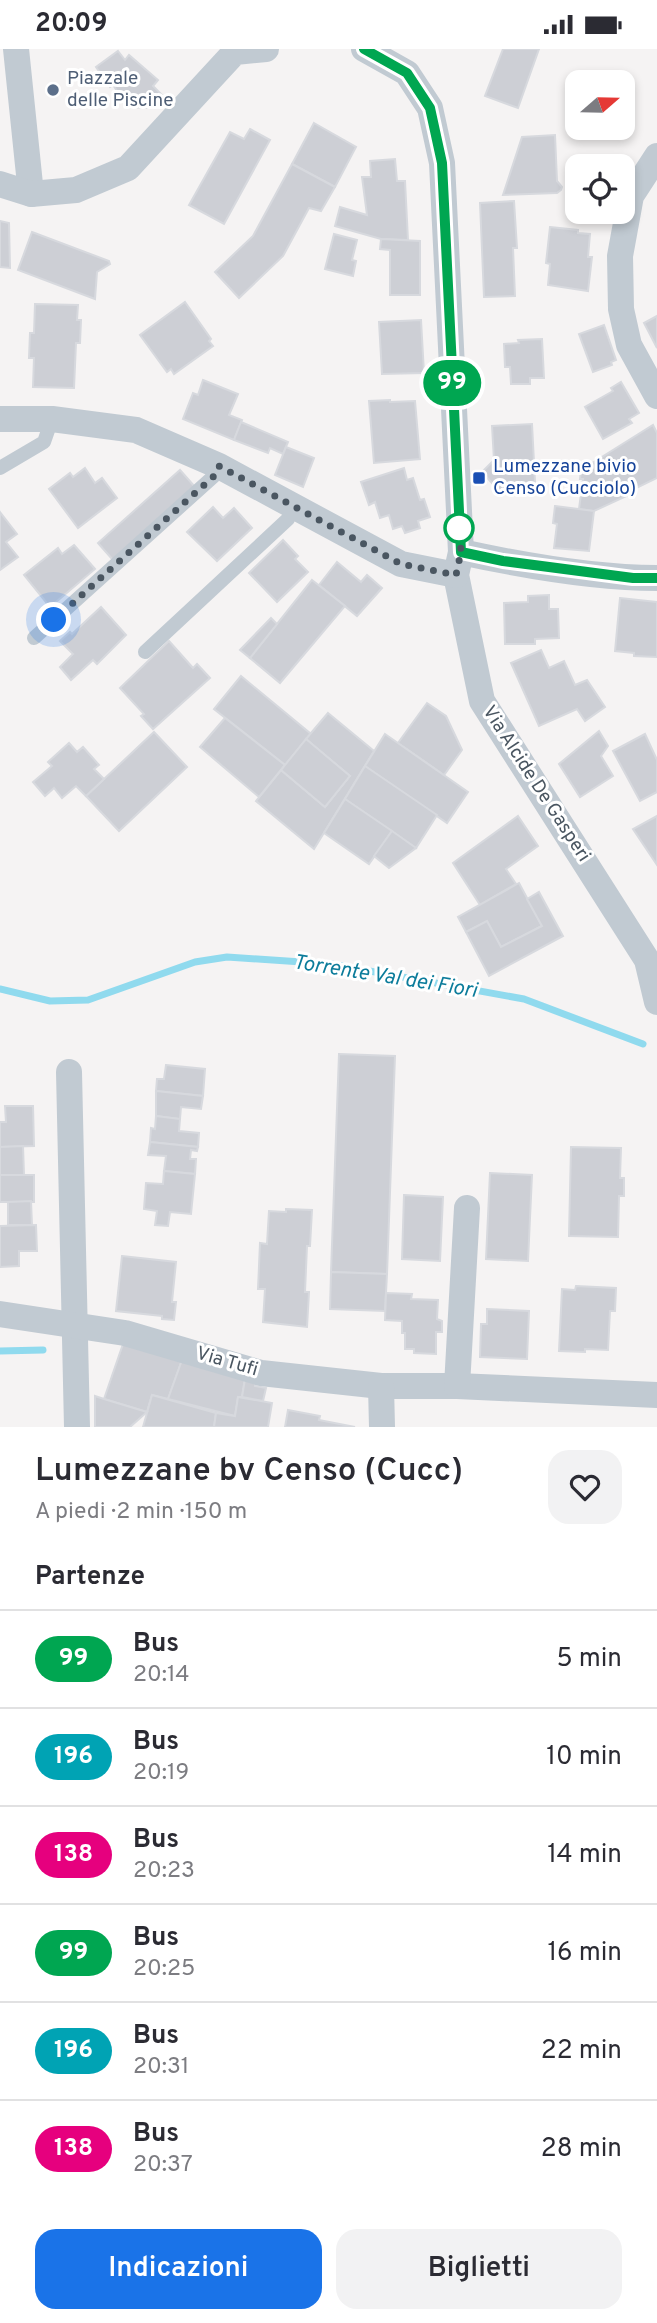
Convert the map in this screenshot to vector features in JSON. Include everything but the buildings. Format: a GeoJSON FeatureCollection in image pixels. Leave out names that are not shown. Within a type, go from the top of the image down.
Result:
{"type":"FeatureCollection","features":[{"type":"Feature","properties":{"kind":"street"},"geometry":{"type":"LineString","coordinates":[[16,49],[31,194]]}},
{"type":"Feature","properties":{"kind":"street"},"geometry":{"type":"LineString","coordinates":[[0,184],[31,194],[76,190],[128,168],[229,50],[267,49]]}},
{"type":"Feature","properties":{"kind":"street","name":"Via Alcide De Gasperi"},"geometry":{"type":"LineString","coordinates":[[364,49],[407,73],[430,108],[442,163],[458,563],[482,701],[647,960],[657,1002]]}},
{"type":"Feature","properties":{"kind":"street"},"geometry":{"type":"LineString","coordinates":[[657,156],[631,195],[620,256],[621,309],[629,345],[657,396]]}},
{"type":"Feature","properties":{"kind":"street"},"geometry":{"type":"LineString","coordinates":[[0,419],[51,419],[136,430],[219,466],[401,564],[516,563],[633,578],[657,578]]}},
{"type":"Feature","properties":{"kind":"street"},"geometry":{"type":"LineString","coordinates":[[69,1072],[77,1427]]}},
{"type":"Feature","properties":{"kind":"street"},"geometry":{"type":"LineString","coordinates":[[457,1386],[467,1208]]}},
{"type":"Feature","properties":{"kind":"street","name":"Via Tufi"},"geometry":{"type":"LineString","coordinates":[[0,1314],[125,1333],[261,1373],[381,1386],[457,1386],[657,1395]]}},
{"type":"Feature","properties":{"kind":"street"},"geometry":{"type":"LineString","coordinates":[[381,1386],[382,1427]]}},
{"type":"Feature","properties":{"kind":"lane"},"geometry":{"type":"LineString","coordinates":[[0,468],[44,442],[51,419]]}},
{"type":"Feature","properties":{"kind":"lane"},"geometry":{"type":"LineString","coordinates":[[33,638],[214,476],[219,466]]}},
{"type":"Feature","properties":{"kind":"lane"},"geometry":{"type":"LineString","coordinates":[[145,652],[288,519],[294,506]]}},
{"type":"Feature","properties":{"kind":"waterway","name":"Torrente Val dei Fiori"},"geometry":{"type":"LineString","coordinates":[[0,989],[50,1001],[88,1000],[195,962],[227,957],[331,964],[524,999],[643,1044]]}},
{"type":"Feature","properties":{"kind":"waterway"},"geometry":{"type":"LineString","coordinates":[[0,1351],[43,1350]]}},
{"type":"Feature","properties":{"kind":"bus line","name":"99"},"geometry":{"type":"LineString","coordinates":[[364,49],[407,73],[430,108],[442,163],[461,552],[503,561],[633,578],[657,578]]}},
{"type":"Feature","properties":{"kind":"place","name":"Piazzale delle Piscine"},"geometry":{"type":"Point","coordinates":[53,90]}},
{"type":"Feature","properties":{"kind":"place","name":"Lumezzane bivio Censo (Cucciolo)"},"geometry":{"type":"Point","coordinates":[479,478]}},
{"type":"Feature","properties":{"kind":"route"},"geometry":{"type":"LineString","coordinates":[[54,620],[214,476],[219,466],[401,564],[456,575],[461,552],[459,525],[459,528]]}}]}
